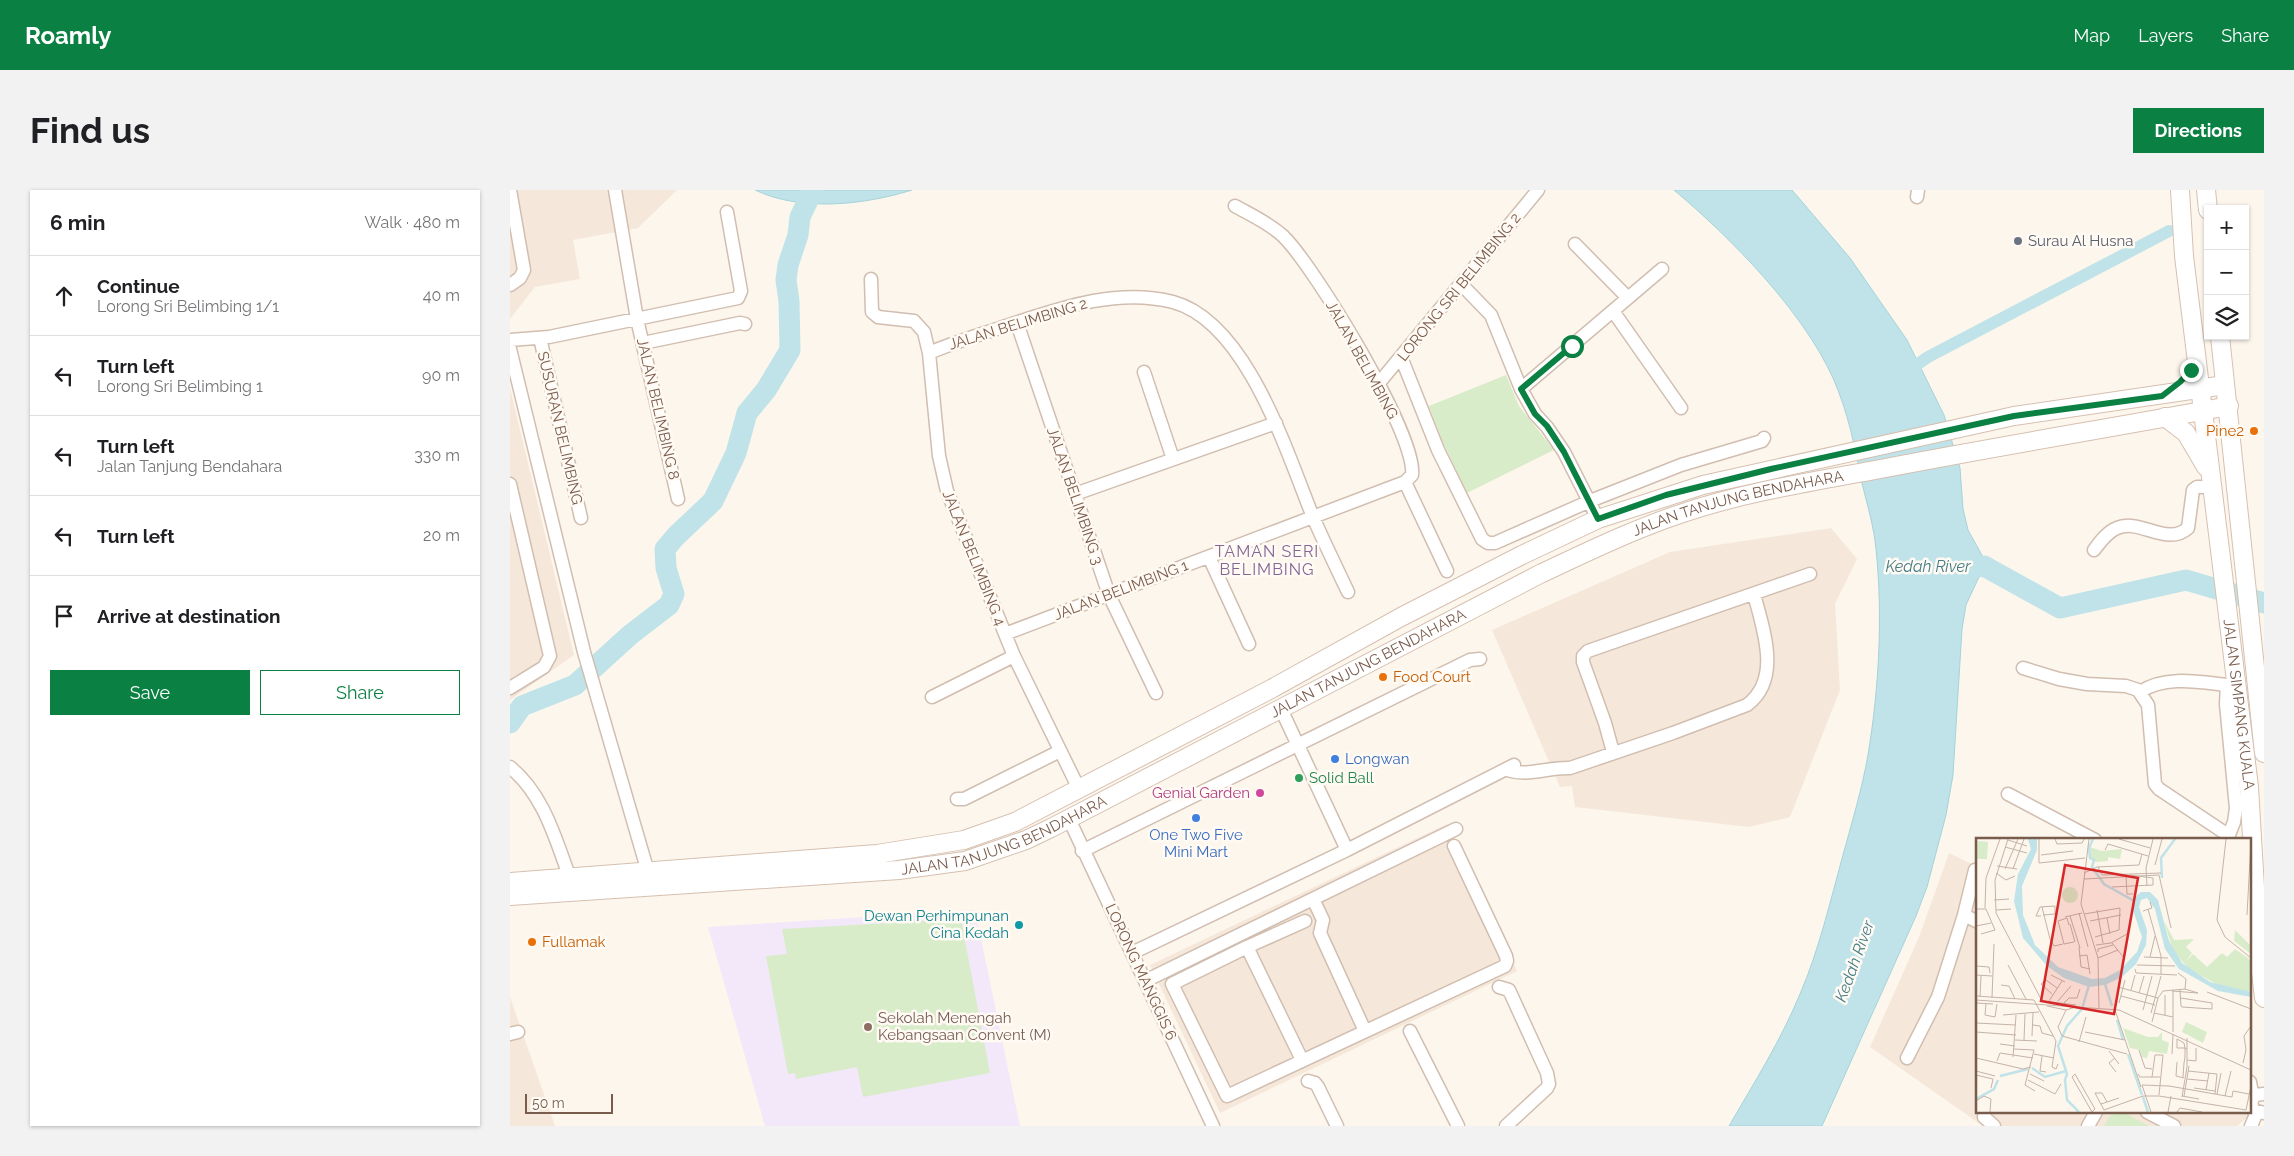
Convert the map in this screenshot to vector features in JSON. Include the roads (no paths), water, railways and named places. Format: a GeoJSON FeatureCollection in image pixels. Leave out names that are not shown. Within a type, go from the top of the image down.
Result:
{"type":"FeatureCollection","features":[{"type":"Feature","properties":{"kind":"main road","name":"JALAN SIMPANG KUALA"},"geometry":{"type":"LineString","coordinates":[[2180,190],[2184,256],[2229,616],[2232,682],[2249,787],[2259,954],[2264,998]]}},
{"type":"Feature","properties":{"kind":"main road","name":"JALAN SIMPANG KUALA"},"geometry":{"type":"LineString","coordinates":[[2220,340],[2229,406],[2249,614],[2260,683],[2264,753]]}},
{"type":"Feature","properties":{"kind":"main road"},"geometry":{"type":"LineString","coordinates":[[2162,396],[2185,377],[2196,360]]}},
{"type":"Feature","properties":{"kind":"main road","name":"JALAN TANJUNG BENDAHARA"},"geometry":{"type":"LineString","coordinates":[[510,882],[877,854],[964,840],[1015,822],[1273,688],[1456,589],[1598,519],[1666,495],[1771,469],[2014,416],[2162,396],[2225,385]]}},
{"type":"Feature","properties":{"kind":"main road","name":"JALAN TANJUNG BENDAHARA"},"geometry":{"type":"LineString","coordinates":[[510,896],[707,881],[790,878],[929,866],[988,854],[1026,840],[1069,819],[1466,611],[1600,546],[1653,524],[1728,500],[1807,483],[2016,443],[2229,406]]}},
{"type":"Feature","properties":{"kind":"main road"},"geometry":{"type":"LineString","coordinates":[[2165,417],[2186,433],[2211,480]]}},
{"type":"Feature","properties":{"kind":"main road"},"geometry":{"type":"LineString","coordinates":[[1456,589],[1466,611]]}},
{"type":"Feature","properties":{"kind":"street"},"geometry":{"type":"LineString","coordinates":[[510,190],[524,267],[522,276],[510,285]]}},
{"type":"Feature","properties":{"kind":"street","name":"JALAN BELIMBING 8"},"geometry":{"type":"LineString","coordinates":[[615,190],[637,319],[678,499]]}},
{"type":"Feature","properties":{"kind":"street","name":"LORONG SRI BELIMBING 2"},"geometry":{"type":"LineString","coordinates":[[1379,383],[1538,190]]}},
{"type":"Feature","properties":{"kind":"street","name":"JALAN BELIMBING"},"geometry":{"type":"LineString","coordinates":[[1234,206],[1272,226],[1284,236],[1306,262],[1379,383],[1396,418],[1412,462],[1412,475],[1405,482]]}},
{"type":"Feature","properties":{"kind":"street"},"geometry":{"type":"LineString","coordinates":[[510,340],[540,338],[735,299],[740,296],[741,291],[727,212]]}},
{"type":"Feature","properties":{"kind":"street"},"geometry":{"type":"LineString","coordinates":[[1575,244],[1628,298]]}},
{"type":"Feature","properties":{"kind":"street"},"geometry":{"type":"LineString","coordinates":[[1521,389],[1662,269]]}},
{"type":"Feature","properties":{"kind":"street","name":"JALAN BELIMBING 4"},"geometry":{"type":"LineString","coordinates":[[871,279],[872,312],[878,317],[914,321],[924,332],[929,353],[942,475],[1014,656],[1079,789]]}},
{"type":"Feature","properties":{"kind":"street"},"geometry":{"type":"LineString","coordinates":[[1461,284],[1491,315],[1521,389],[1535,414],[1547,426],[1564,452],[1598,519]]}},
{"type":"Feature","properties":{"kind":"street","name":"JALAN BELIMBING 2"},"geometry":{"type":"LineString","coordinates":[[929,353],[1076,304],[1102,300],[1155,299],[1175,303],[1204,317],[1221,331],[1258,388],[1276,422],[1313,517],[1348,592]]}},
{"type":"Feature","properties":{"kind":"street"},"geometry":{"type":"LineString","coordinates":[[1613,311],[1681,408]]}},
{"type":"Feature","properties":{"kind":"street"},"geometry":{"type":"LineString","coordinates":[[642,342],[740,323],[745,324]]}},
{"type":"Feature","properties":{"kind":"street","name":"JALAN BELIMBING 3"},"geometry":{"type":"LineString","coordinates":[[1017,323],[1109,595],[1156,693]]}},
{"type":"Feature","properties":{"kind":"street","name":"SUSURAN BELIMBING"},"geometry":{"type":"LineString","coordinates":[[540,338],[581,518]]}},
{"type":"Feature","properties":{"kind":"street"},"geometry":{"type":"LineString","coordinates":[[510,349],[584,652],[648,872]]}},
{"type":"Feature","properties":{"kind":"street","name":"JALAN BELIMBING"},"geometry":{"type":"LineString","coordinates":[[1401,357],[1438,450],[1482,539],[1488,543],[1495,543],[1590,501]]}},
{"type":"Feature","properties":{"kind":"street"},"geometry":{"type":"LineString","coordinates":[[1144,372],[1174,459]]}},
{"type":"Feature","properties":{"kind":"street"},"geometry":{"type":"LineString","coordinates":[[1075,494],[1276,422]]}},
{"type":"Feature","properties":{"kind":"street"},"geometry":{"type":"LineString","coordinates":[[1590,501],[1681,465],[1762,441],[1764,438]]}},
{"type":"Feature","properties":{"kind":"street"},"geometry":{"type":"LineString","coordinates":[[2094,550],[2114,529],[2120,527],[2138,528],[2165,534],[2184,532],[2188,528],[2193,490],[2211,480]]}},
{"type":"Feature","properties":{"kind":"street"},"geometry":{"type":"LineString","coordinates":[[1405,482],[1447,571]]}},
{"type":"Feature","properties":{"kind":"street","name":"JALAN BELIMBING 1"},"geometry":{"type":"LineString","coordinates":[[1005,634],[1405,482]]}},
{"type":"Feature","properties":{"kind":"street"},"geometry":{"type":"LineString","coordinates":[[510,484],[514,519],[550,656],[544,667],[510,688]]}},
{"type":"Feature","properties":{"kind":"street"},"geometry":{"type":"LineString","coordinates":[[1209,557],[1248,644]]}},
{"type":"Feature","properties":{"kind":"street"},"geometry":{"type":"LineString","coordinates":[[1613,752],[1605,723],[1583,662],[1583,656],[1588,651],[1810,574]]}},
{"type":"Feature","properties":{"kind":"street"},"geometry":{"type":"LineString","coordinates":[[1132,953],[1348,850],[1511,767],[1519,774],[1553,768],[1570,768],[1673,733],[1747,705],[1757,698],[1764,687],[1768,652],[1754,594]]}},
{"type":"Feature","properties":{"kind":"street"},"geometry":{"type":"LineString","coordinates":[[932,697],[1014,656]]}},
{"type":"Feature","properties":{"kind":"street"},"geometry":{"type":"LineString","coordinates":[[1082,851],[1299,746],[1470,660],[1480,659]]}},
{"type":"Feature","properties":{"kind":"street"},"geometry":{"type":"LineString","coordinates":[[2023,668],[2059,679],[2087,684],[2126,686],[2138,690],[2148,705],[2155,784],[2159,789],[2227,837],[2234,822],[2236,808],[2226,704],[2232,682],[2170,681],[2153,684],[2140,692]]}},
{"type":"Feature","properties":{"kind":"street"},"geometry":{"type":"LineString","coordinates":[[1281,709],[1348,850]]}},
{"type":"Feature","properties":{"kind":"street"},"geometry":{"type":"LineString","coordinates":[[958,799],[964,799],[1060,751]]}},
{"type":"Feature","properties":{"kind":"street"},"geometry":{"type":"LineString","coordinates":[[510,767],[532,789],[543,808],[570,878]]}},
{"type":"Feature","properties":{"kind":"street"},"geometry":{"type":"LineString","coordinates":[[2008,794],[2091,838]]}},
{"type":"Feature","properties":{"kind":"street","name":"LORONG MANGGIS 6"},"geometry":{"type":"LineString","coordinates":[[1069,819],[1082,851],[1213,1126]]}},
{"type":"Feature","properties":{"kind":"street"},"geometry":{"type":"LineString","coordinates":[[1145,981],[1456,829]]}},
{"type":"Feature","properties":{"kind":"street"},"geometry":{"type":"LineString","coordinates":[[1304,922],[1172,984],[1227,1096],[1504,966],[1507,961],[1454,846]]}},
{"type":"Feature","properties":{"kind":"street"},"geometry":{"type":"LineString","coordinates":[[1907,1058],[1938,997],[1964,914],[1975,870]]}},
{"type":"Feature","properties":{"kind":"street"},"geometry":{"type":"LineString","coordinates":[[1313,899],[1322,920],[1320,933],[1365,1031]]}},
{"type":"Feature","properties":{"kind":"street"},"geometry":{"type":"LineString","coordinates":[[1297,907],[1309,928],[1320,933]]}},
{"type":"Feature","properties":{"kind":"street"},"geometry":{"type":"LineString","coordinates":[[1964,914],[1976,921]]}},
{"type":"Feature","properties":{"kind":"street"},"geometry":{"type":"LineString","coordinates":[[1247,948],[1302,1060]]}},
{"type":"Feature","properties":{"kind":"street"},"geometry":{"type":"LineString","coordinates":[[1499,986],[1509,990],[1547,1074],[1549,1084],[1548,1088],[1506,1126]]}},
{"type":"Feature","properties":{"kind":"street"},"geometry":{"type":"LineString","coordinates":[[1410,1031],[1458,1126]]}},
{"type":"Feature","properties":{"kind":"street"},"geometry":{"type":"LineString","coordinates":[[1308,1082],[1315,1083],[1318,1087],[1337,1126]]}},
{"type":"Feature","properties":{"kind":"street"},"geometry":{"type":"LineString","coordinates":[[2251,1126],[2260,1112],[2252,1106],[2258,1096]]}},
{"type":"Feature","properties":{"kind":"street"},"geometry":{"type":"LineString","coordinates":[[1985,1114],[1986,1121],[1994,1126]]}},
{"type":"Feature","properties":{"kind":"street"},"geometry":{"type":"LineString","coordinates":[[2088,1126],[2095,1114]]}},
{"type":"Feature","properties":{"kind":"street"},"geometry":{"type":"LineString","coordinates":[[2151,1114],[2174,1126]]}},
{"type":"Feature","properties":{"kind":"water"},"geometry":{"type":"Polygon","coordinates":[[[755,190],[912,190],[853,202],[812,204],[773,197],[755,190]]]}},
{"type":"Feature","properties":{"kind":"water","name":"Kedah River"},"geometry":{"type":"Polygon","coordinates":[[[1674,190],[1792,190],[1850,258],[1907,340],[1944,415],[1960,468],[1963,509],[1968,530],[1983,557],[1984,566],[1966,605],[1962,629],[1953,775],[1946,815],[1927,887],[1916,916],[1822,1126],[1729,1126],[1776,1045],[1807,977],[1824,926],[1860,793],[1868,755],[1875,704],[1879,652],[1879,600],[1875,541],[1847,417],[1833,378],[1820,352],[1784,301],[1763,276],[1719,230],[1674,190]]]}},
{"type":"Feature","properties":{"kind":"waterway"},"geometry":{"type":"LineString","coordinates":[[510,723],[522,706],[575,685],[630,635],[669,605],[674,594],[666,568],[665,549],[713,501],[736,453],[747,413],[766,390],[790,350],[789,301],[786,280],[788,265],[798,235],[800,217],[813,190]]}},
{"type":"Feature","properties":{"kind":"waterway"},"geometry":{"type":"LineString","coordinates":[[1906,372],[1928,357],[2169,231]]}},
{"type":"Feature","properties":{"kind":"waterway"},"geometry":{"type":"LineString","coordinates":[[1957,571],[1984,566],[2060,608],[2186,580],[2264,603]]}},
{"type":"Feature","properties":{"kind":"place","name":"Surau Al Husna"},"geometry":{"type":"Point","coordinates":[2018,241]}},
{"type":"Feature","properties":{"kind":"place","name":"Pine2"},"geometry":{"type":"Point","coordinates":[2254,431]}},
{"type":"Feature","properties":{"kind":"place","name":"Food Court"},"geometry":{"type":"Point","coordinates":[1383,677]}},
{"type":"Feature","properties":{"kind":"place","name":"Longwan"},"geometry":{"type":"Point","coordinates":[1335,759]}},
{"type":"Feature","properties":{"kind":"place","name":"Solid Ball"},"geometry":{"type":"Point","coordinates":[1299,778]}},
{"type":"Feature","properties":{"kind":"place","name":"Genial Garden"},"geometry":{"type":"Point","coordinates":[1260,793]}},
{"type":"Feature","properties":{"kind":"place","name":"One Two Five Mini Mart"},"geometry":{"type":"Point","coordinates":[1196,818]}},
{"type":"Feature","properties":{"kind":"place","name":"Dewan Perhimpunan Cina Kedah"},"geometry":{"type":"Point","coordinates":[1019,925]}},
{"type":"Feature","properties":{"kind":"place","name":"Fullamak"},"geometry":{"type":"Point","coordinates":[532,942]}},
{"type":"Feature","properties":{"kind":"place","name":"Sekolah Menengah Kebangsaan Convent (M)"},"geometry":{"type":"Point","coordinates":[868,1027]}},
{"type":"Feature","properties":{"kind":"district","name":"TAMAN SERI BELIMBING"},"geometry":{"type":"Point","coordinates":[1267,560]}}]}
